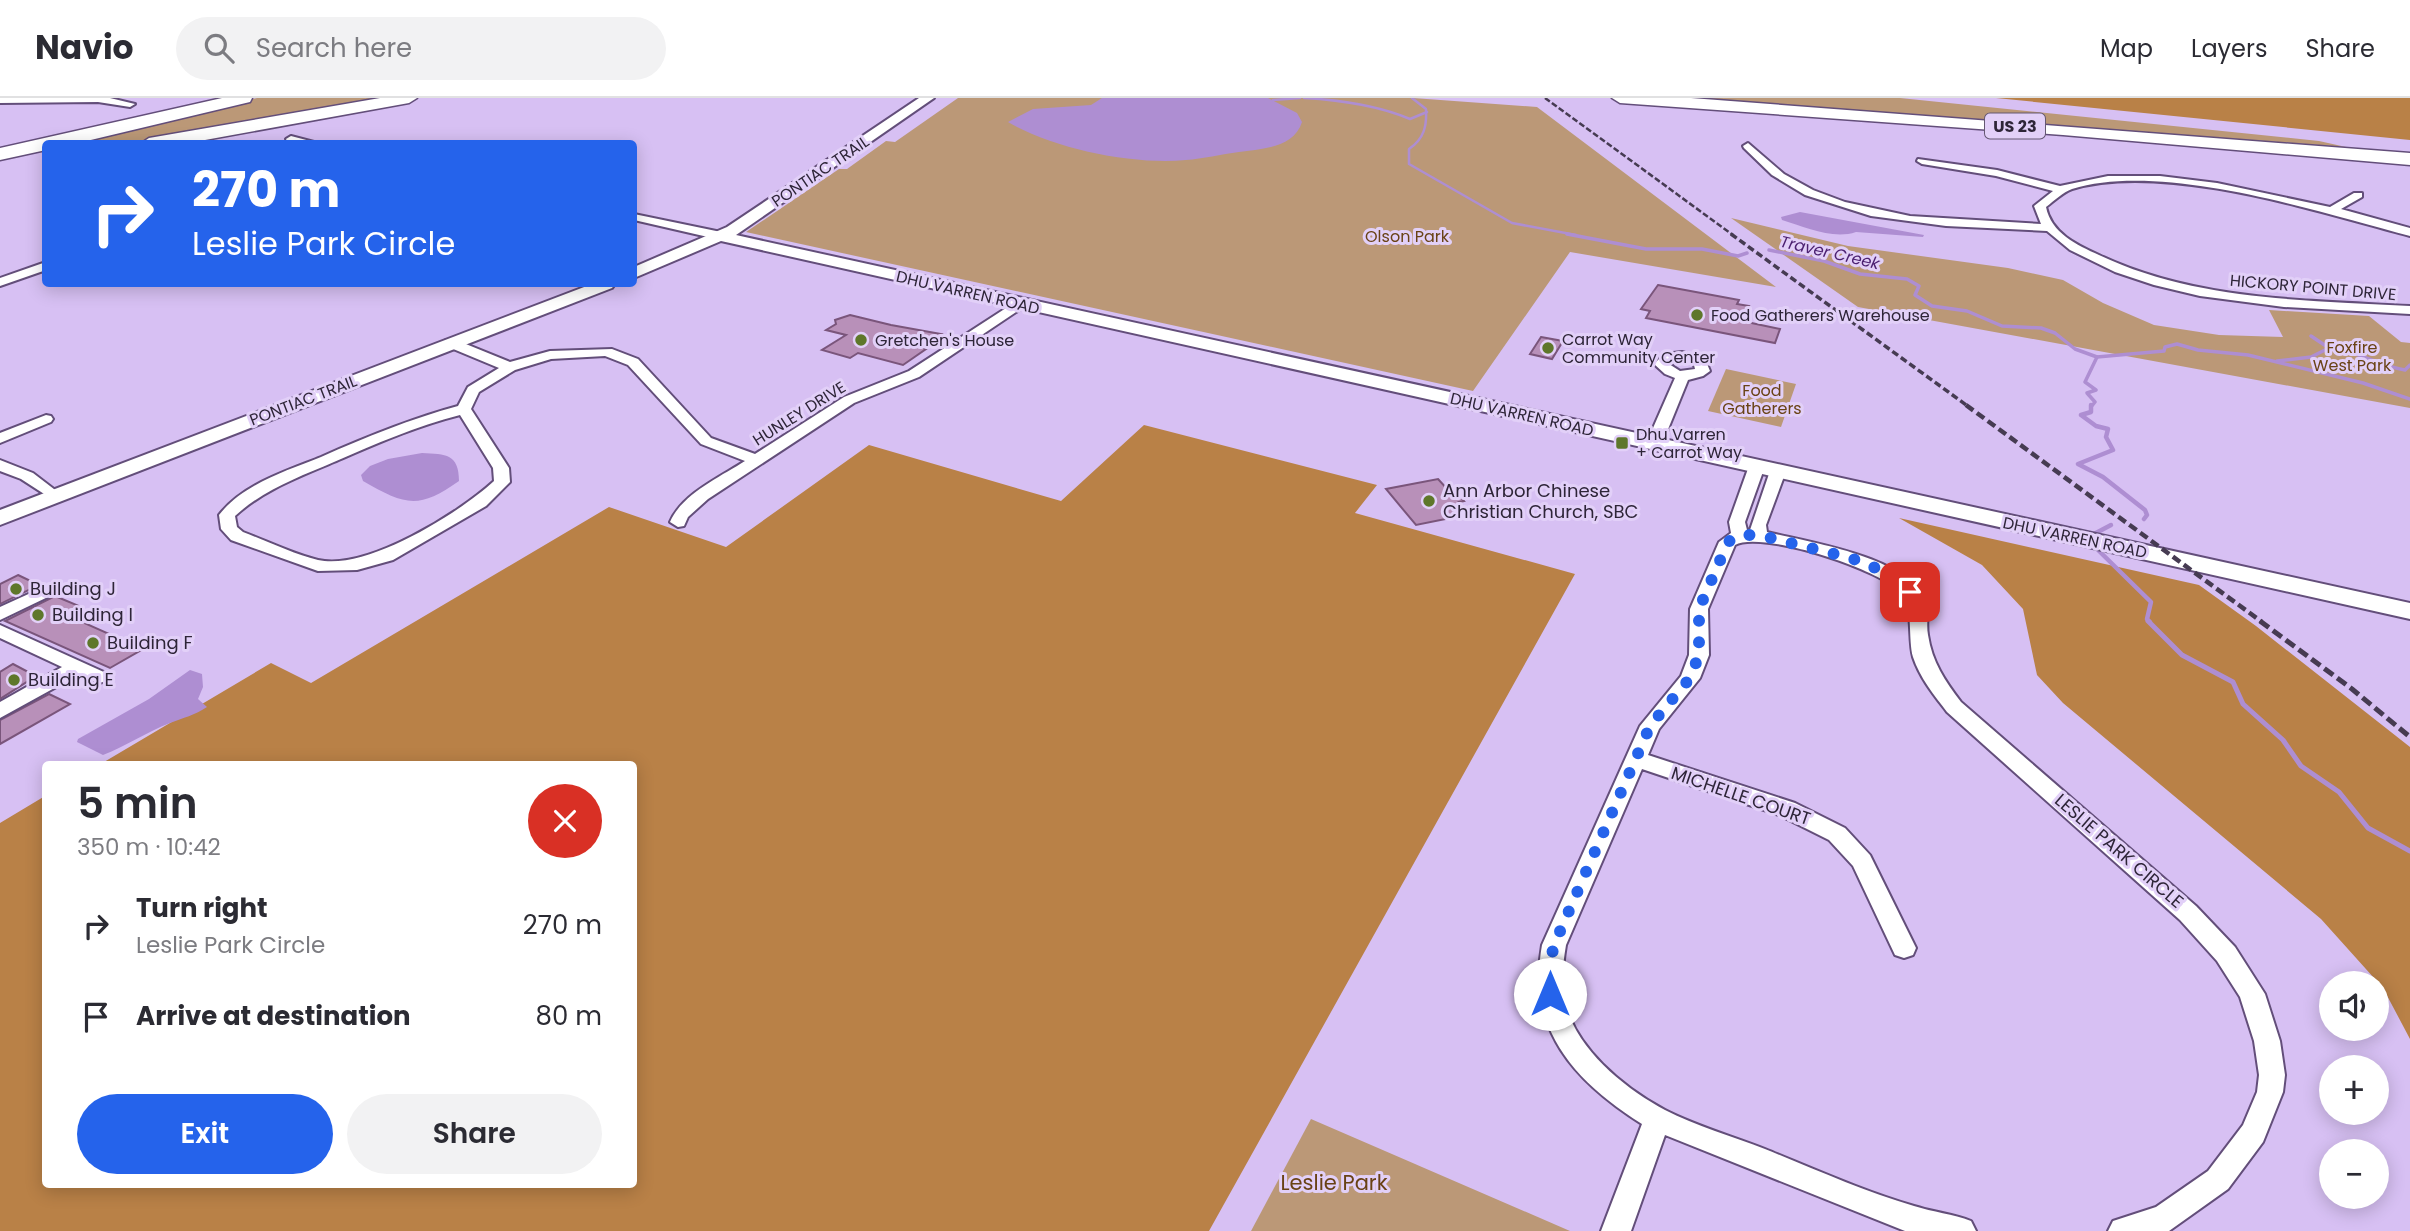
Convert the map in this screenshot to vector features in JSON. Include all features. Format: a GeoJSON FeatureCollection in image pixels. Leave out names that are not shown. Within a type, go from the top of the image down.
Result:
{"type":"FeatureCollection","features":[{"type":"Feature","properties":{"kind":"highway"},"geometry":{"type":"LineString","coordinates":[[171,140],[391,98]]}},
{"type":"Feature","properties":{"kind":"highway"},"geometry":{"type":"LineString","coordinates":[[295,117],[410,98]]}},
{"type":"Feature","properties":{"kind":"highway","name":"US 23"},"geometry":{"type":"LineString","coordinates":[[1620,98],[2063,130],[2410,159]]}},
{"type":"Feature","properties":{"kind":"highway"},"geometry":{"type":"LineString","coordinates":[[64,140],[240,99]]}},
{"type":"Feature","properties":{"kind":"highway","name":"US 23"},"geometry":{"type":"LineString","coordinates":[[2048,111],[2410,148]]}},
{"type":"Feature","properties":{"kind":"highway"},"geometry":{"type":"LineString","coordinates":[[0,154],[42,145]]}},
{"type":"Feature","properties":{"kind":"highway"},"geometry":{"type":"LineString","coordinates":[[0,170],[42,163]]}},
{"type":"Feature","properties":{"kind":"main road","name":"PONTIAC TRAIL"},"geometry":{"type":"LineString","coordinates":[[637,272],[721,236],[928,98]]}},
{"type":"Feature","properties":{"kind":"main road","name":"DHU VARREN ROAD"},"geometry":{"type":"LineString","coordinates":[[721,236],[2410,611]]}},
{"type":"Feature","properties":{"kind":"main road","name":"PONTIAC TRAIL"},"geometry":{"type":"LineString","coordinates":[[0,518],[598,287]]}},
{"type":"Feature","properties":{"kind":"street"},"geometry":{"type":"LineString","coordinates":[[0,100],[99,99],[130,104]]}},
{"type":"Feature","properties":{"kind":"street"},"geometry":{"type":"LineString","coordinates":[[1748,146],[1773,171],[1792,183],[1852,206],[1932,221],[2049,228]]}},
{"type":"Feature","properties":{"kind":"street"},"geometry":{"type":"LineString","coordinates":[[1922,161],[1997,173],[2057,189],[2104,181],[2162,181],[2248,191],[2332,209],[2410,232]]}},
{"type":"Feature","properties":{"kind":"street"},"geometry":{"type":"LineString","coordinates":[[2049,228],[2040,215],[2040,206],[2046,197],[2057,189]]}},
{"type":"Feature","properties":{"kind":"street"},"geometry":{"type":"LineString","coordinates":[[2332,209],[2358,195]]}},
{"type":"Feature","properties":{"kind":"street","name":"DHU VARREN ROAD"},"geometry":{"type":"LineString","coordinates":[[637,219],[721,236]]}},
{"type":"Feature","properties":{"kind":"street","name":"HICKORY POINT DRIVE"},"geometry":{"type":"LineString","coordinates":[[2049,228],[2075,248],[2099,260],[2150,278],[2196,290],[2280,303],[2410,310]]}},
{"type":"Feature","properties":{"kind":"street"},"geometry":{"type":"LineString","coordinates":[[0,282],[42,267]]}},
{"type":"Feature","properties":{"kind":"street","name":"HUNLEY DRIVE"},"geometry":{"type":"LineString","coordinates":[[678,522],[681,515],[702,496],[849,400],[914,374],[1020,303]]}},
{"type":"Feature","properties":{"kind":"street"},"geometry":{"type":"LineString","coordinates":[[457,341],[485,359],[507,365]]}},
{"type":"Feature","properties":{"kind":"street"},"geometry":{"type":"LineString","coordinates":[[464,409],[502,468],[502,482],[480,503],[387,555],[356,565],[318,566],[237,536],[229,529],[227,515],[255,491],[415,422],[464,409],[473,390],[507,365],[566,352],[596,351],[625,357],[634,362],[706,441],[756,460]]}},
{"type":"Feature","properties":{"kind":"street"},"geometry":{"type":"LineString","coordinates":[[1654,444],[1683,375]]}},
{"type":"Feature","properties":{"kind":"street"},"geometry":{"type":"LineString","coordinates":[[0,438],[46,419]]}},
{"type":"Feature","properties":{"kind":"street"},"geometry":{"type":"LineString","coordinates":[[0,465],[27,476],[55,496]]}},
{"type":"Feature","properties":{"kind":"street"},"geometry":{"type":"LineString","coordinates":[[1749,535],[1737,522],[1743,504],[1767,469]]}},
{"type":"Feature","properties":{"kind":"street"},"geometry":{"type":"LineString","coordinates":[[1767,469],[1764,509],[1758,525],[1749,535],[1728,542],[1699,609],[1699,655],[1690,678],[1650,726],[1554,945],[1548,972],[1555,1014],[1565,1037],[1582,1060],[1630,1104],[1657,1119],[1847,1196],[1916,1221],[1961,1231]]}},
{"type":"Feature","properties":{"kind":"street"},"geometry":{"type":"LineString","coordinates":[[1743,504],[1764,509]]}},
{"type":"Feature","properties":{"kind":"street","name":"LESLIE PARK CIRCLE"},"geometry":{"type":"LineString","coordinates":[[1749,535],[1864,562],[1885,572],[1904,586],[1917,603],[1918,634],[1923,658],[1934,681],[1954,707],[2188,912],[2242,975],[2264,1028],[2272,1075],[2270,1091],[2253,1133],[2218,1180],[2164,1219],[2123,1231]]}},
{"type":"Feature","properties":{"kind":"street"},"geometry":{"type":"LineString","coordinates":[[0,614],[46,591]]}},
{"type":"Feature","properties":{"kind":"street"},"geometry":{"type":"LineString","coordinates":[[0,631],[99,677]]}},
{"type":"Feature","properties":{"kind":"street"},"geometry":{"type":"LineString","coordinates":[[0,711],[77,667]]}},
{"type":"Feature","properties":{"kind":"street","name":"MICHELLE COURT"},"geometry":{"type":"LineString","coordinates":[[1636,759],[1802,815],[1832,830],[1854,849],[1862,861],[1904,948]]}},
{"type":"Feature","properties":{"kind":"street"},"geometry":{"type":"LineString","coordinates":[[1616,1231],[1657,1119]]}},
{"type":"Feature","properties":{"kind":"green space"},"geometry":{"type":"Polygon","coordinates":[[[257,98],[377,98],[146,140],[84,140],[257,98]]]}},
{"type":"Feature","properties":{"kind":"green space","name":"Olson Park"},"geometry":{"type":"Polygon","coordinates":[[[958,98],[1413,98],[1537,107],[1776,287],[1570,252],[1473,391],[746,232],[839,169],[847,169],[886,141],[895,142],[958,98]]]}},
{"type":"Feature","properties":{"kind":"green space"},"geometry":{"type":"Polygon","coordinates":[[[1679,98],[1900,98],[2319,141],[2346,147],[1679,98]]]}},
{"type":"Feature","properties":{"kind":"green space","name":"Foxfire West Park"},"geometry":{"type":"Polygon","coordinates":[[[1731,218],[1848,246],[2008,268],[2063,280],[2103,303],[2154,325],[2219,335],[2283,337],[2269,310],[2369,316],[2401,342],[2410,343],[2410,408],[1858,307],[1731,218]]]}},
{"type":"Feature","properties":{"kind":"green space","name":"Food Gatherers"},"geometry":{"type":"Polygon","coordinates":[[[1726,369],[1796,384],[1781,427],[1708,411],[1726,369]]]}},
{"type":"Feature","properties":{"kind":"green space","name":"Leslie Park"},"geometry":{"type":"Polygon","coordinates":[[[1311,1119],[1570,1231],[1251,1231],[1311,1119]]]}},
{"type":"Feature","properties":{"kind":"shaded area"},"geometry":{"type":"Polygon","coordinates":[[[1102,98],[1268,98],[1297,113],[1302,122],[1292,137],[1276,146],[1199,159],[1165,161],[1094,153],[1048,140],[1008,122],[1033,109],[1091,105],[1102,98]]]}},
{"type":"Feature","properties":{"kind":"shaded area"},"geometry":{"type":"Polygon","coordinates":[[[1996,98],[2410,98],[2410,140],[1996,98]]]}},
{"type":"Feature","properties":{"kind":"shaded area"},"geometry":{"type":"Polygon","coordinates":[[[1800,212],[1924,235],[1856,232],[1829,234],[1782,220],[1781,217],[1800,212]]]}},
{"type":"Feature","properties":{"kind":"shaded area"},"geometry":{"type":"Polygon","coordinates":[[[1144,425],[1377,485],[1355,513],[1575,574],[1209,1231],[0,1231],[0,823],[42,798],[42,1188],[637,1188],[637,761],[106,761],[271,663],[311,683],[609,507],[726,547],[869,445],[1061,501],[1144,425]]]}},
{"type":"Feature","properties":{"kind":"shaded area"},"geometry":{"type":"Polygon","coordinates":[[[422,453],[449,457],[457,465],[459,481],[433,497],[411,501],[390,495],[363,481],[361,475],[370,466],[388,459],[422,453]]]}},
{"type":"Feature","properties":{"kind":"shaded area"},"geometry":{"type":"Polygon","coordinates":[[[1899,518],[2199,585],[2256,626],[2410,747],[2410,1039],[2389,999],[2389,971],[2368,971],[2321,919],[2063,703],[2037,675],[2023,609],[1982,565],[1899,518]]]}},
{"type":"Feature","properties":{"kind":"shaded area"},"geometry":{"type":"Polygon","coordinates":[[[190,670],[202,674],[203,687],[198,699],[207,707],[103,755],[77,742],[149,699],[190,670]]]}},
{"type":"Feature","properties":{"kind":"building","name":"Food Gatherers Warehouse"},"geometry":{"type":"Polygon","coordinates":[[[1658,285],[1739,300],[1737,304],[1749,306],[1742,321],[1780,329],[1775,343],[1646,318],[1650,311],[1641,309],[1658,285]]]}},
{"type":"Feature","properties":{"kind":"building","name":"Gretchen's House"},"geometry":{"type":"Polygon","coordinates":[[[850,315],[941,334],[920,347],[926,349],[903,365],[858,353],[850,358],[822,350],[846,335],[826,330],[836,324],[835,320],[850,315]]]}},
{"type":"Feature","properties":{"kind":"building","name":"Carrot Way Community Center"},"geometry":{"type":"Polygon","coordinates":[[[1541,337],[1563,341],[1552,359],[1530,354],[1541,337]]]}},
{"type":"Feature","properties":{"kind":"building","name":"Ann Arbor Chinese Christian Church, SBC"},"geometry":{"type":"Polygon","coordinates":[[[1438,479],[1464,501],[1459,502],[1470,514],[1416,525],[1386,489],[1438,479]]]}},
{"type":"Feature","properties":{"kind":"building","name":"Building J"},"geometry":{"type":"Polygon","coordinates":[[[18,575],[39,585],[0,604],[0,584],[18,575]]]}},
{"type":"Feature","properties":{"kind":"building"},"geometry":{"type":"Polygon","coordinates":[[[55,596],[79,606],[64,614],[143,649],[110,668],[5,621],[55,596]]]}},
{"type":"Feature","properties":{"kind":"building","name":"Building E"},"geometry":{"type":"Polygon","coordinates":[[[13,664],[36,676],[0,699],[0,672],[13,664]]]}},
{"type":"Feature","properties":{"kind":"building"},"geometry":{"type":"Polygon","coordinates":[[[49,694],[70,704],[0,744],[0,720],[49,694]]]}},
{"type":"Feature","properties":{"kind":"waterway"},"geometry":{"type":"LineString","coordinates":[[1273,100],[1300,98]]}},
{"type":"Feature","properties":{"kind":"waterway"},"geometry":{"type":"LineString","coordinates":[[1304,98],[1358,104],[1410,119],[1426,112]]}},
{"type":"Feature","properties":{"kind":"waterway","name":"Traver Creek"},"geometry":{"type":"LineString","coordinates":[[1412,98],[1426,109],[1426,112]]}},
{"type":"Feature","properties":{"kind":"waterway","name":"Traver Creek"},"geometry":{"type":"LineString","coordinates":[[1426,112],[1421,136],[1409,149],[1409,164],[1512,223],[1576,235]]}},
{"type":"Feature","properties":{"kind":"waterway","name":"Traver Creek"},"geometry":{"type":"LineString","coordinates":[[1567,234],[1646,249],[1702,249],[1738,256],[1747,253]]}},
{"type":"Feature","properties":{"kind":"waterway","name":"Traver Creek"},"geometry":{"type":"LineString","coordinates":[[1769,250],[1824,261],[1860,274],[1907,279],[1919,286],[1915,295],[1932,306],[1967,311],[2002,326],[2041,328],[2055,333],[2075,349],[2097,357]]}},
{"type":"Feature","properties":{"kind":"waterway"},"geometry":{"type":"LineString","coordinates":[[2311,336],[2329,348]]}},
{"type":"Feature","properties":{"kind":"waterway"},"geometry":{"type":"LineString","coordinates":[[2097,357],[2164,351],[2165,347],[2177,344],[2198,350],[2248,355],[2363,383],[2410,399]]}},
{"type":"Feature","properties":{"kind":"waterway"},"geometry":{"type":"LineString","coordinates":[[2277,361],[2311,357],[2329,348]]}},
{"type":"Feature","properties":{"kind":"waterway"},"geometry":{"type":"LineString","coordinates":[[2329,348],[2395,368],[2405,370],[2410,365]]}},
{"type":"Feature","properties":{"kind":"waterway","name":"Traver Creek"},"geometry":{"type":"LineString","coordinates":[[2091,407],[2095,402],[2087,393],[2096,390],[2085,382],[2097,357]]}},
{"type":"Feature","properties":{"kind":"waterway","name":"Traver Creek"},"geometry":{"type":"LineString","coordinates":[[2091,407],[2091,412],[2081,415],[2096,426],[2108,429],[2106,437],[2113,450],[2078,464],[2103,477],[2145,510],[2147,515],[2144,519]]}},
{"type":"Feature","properties":{"kind":"waterway","name":"Traver Creek"},"geometry":{"type":"LineString","coordinates":[[2094,534],[2111,525]]}},
{"type":"Feature","properties":{"kind":"waterway","name":"Traver Creek"},"geometry":{"type":"LineString","coordinates":[[2095,547],[2151,602],[2147,619],[2150,622]]}},
{"type":"Feature","properties":{"kind":"waterway","name":"Traver Creek"},"geometry":{"type":"LineString","coordinates":[[2148,621],[2182,655],[2233,682],[2243,704],[2283,740],[2301,766],[2339,792],[2368,828],[2410,851]]}},
{"type":"Feature","properties":{"kind":"railway"},"geometry":{"type":"LineString","coordinates":[[1545,98],[1733,235]]}},
{"type":"Feature","properties":{"kind":"railway"},"geometry":{"type":"LineString","coordinates":[[1731,234],[1969,407]]}},
{"type":"Feature","properties":{"kind":"railway"},"geometry":{"type":"LineString","coordinates":[[1966,405],[2262,622]]}},
{"type":"Feature","properties":{"kind":"railway"},"geometry":{"type":"LineString","coordinates":[[2260,621],[2352,689],[2410,737]]}},
{"type":"Feature","properties":{"kind":"place","name":"Food Gatherers Warehouse"},"geometry":{"type":"Point","coordinates":[1697,315]}},
{"type":"Feature","properties":{"kind":"place","name":"Gretchen's House"},"geometry":{"type":"Point","coordinates":[861,340]}},
{"type":"Feature","properties":{"kind":"place","name":"Carrot Way Community Center"},"geometry":{"type":"Point","coordinates":[1548,348]}},
{"type":"Feature","properties":{"kind":"place","name":"Dhu Varren + Carrot Way"},"geometry":{"type":"Point","coordinates":[1622,443]}},
{"type":"Feature","properties":{"kind":"place","name":"Ann Arbor Chinese Christian Church, SBC"},"geometry":{"type":"Point","coordinates":[1429,501]}},
{"type":"Feature","properties":{"kind":"place","name":"Building J"},"geometry":{"type":"Point","coordinates":[16,589]}},
{"type":"Feature","properties":{"kind":"place","name":"Building I"},"geometry":{"type":"Point","coordinates":[38,615]}},
{"type":"Feature","properties":{"kind":"place","name":"Building F"},"geometry":{"type":"Point","coordinates":[93,643]}},
{"type":"Feature","properties":{"kind":"place","name":"Building E"},"geometry":{"type":"Point","coordinates":[14,680]}},
{"type":"Feature","properties":{"kind":"route"},"geometry":{"type":"LineString","coordinates":[[1550,994],[1548,972],[1554,945],[1650,726],[1667,702],[1690,678],[1699,655],[1699,609],[1728,542],[1740,535],[1759,535],[1851,558],[1896,578],[1910,592]]}}]}
